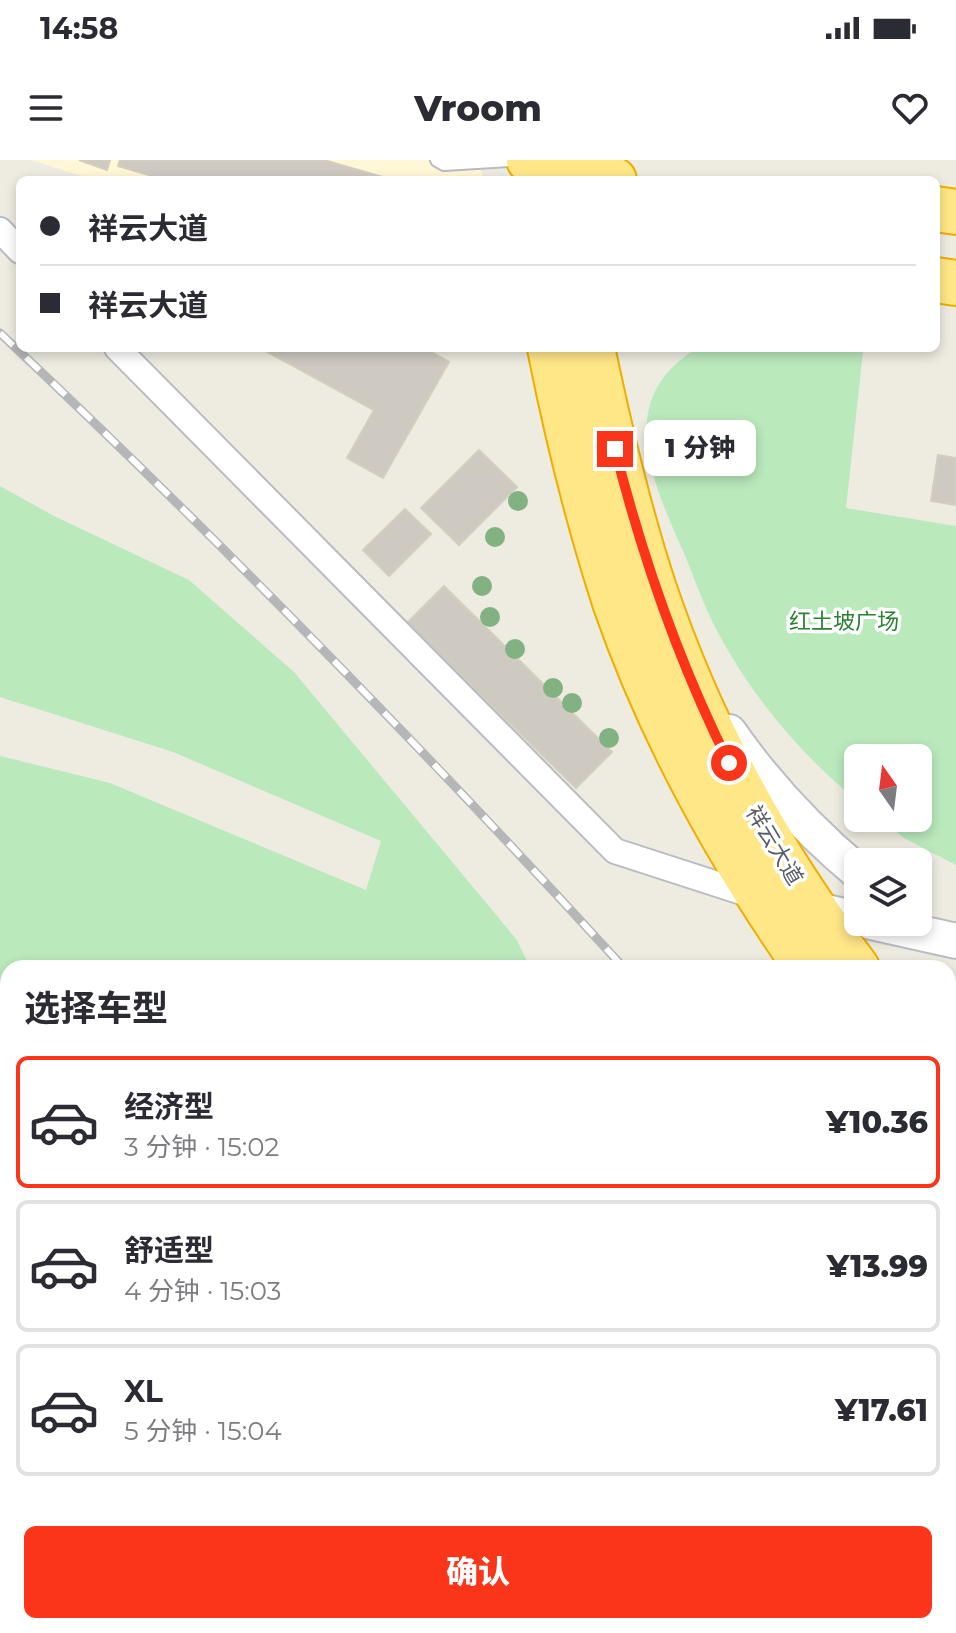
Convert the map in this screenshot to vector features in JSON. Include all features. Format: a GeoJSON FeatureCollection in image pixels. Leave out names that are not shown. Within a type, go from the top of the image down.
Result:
{"type":"FeatureCollection","features":[{"type":"Feature","properties":{"kind":"highway"},"geometry":{"type":"LineString","coordinates":[[527,160],[597,176]]}},
{"type":"Feature","properties":{"kind":"highway","name":"祥云大道"},"geometry":{"type":"LineString","coordinates":[[551,352],[594,531],[615,602],[640,668],[705,806],[758,897],[801,960]]}},
{"type":"Feature","properties":{"kind":"highway","name":"祥云大道"},"geometry":{"type":"LineString","coordinates":[[593,352],[633,520],[678,653],[741,787],[777,852],[851,960]]}},
{"type":"Feature","properties":{"kind":"main road"},"geometry":{"type":"LineString","coordinates":[[678,653],[751,762],[783,802],[844,860]]}},
{"type":"Feature","properties":{"kind":"main road"},"geometry":{"type":"LineString","coordinates":[[758,897],[844,916]]}},
{"type":"Feature","properties":{"kind":"main road"},"geometry":{"type":"LineString","coordinates":[[932,919],[956,932]]}},
{"type":"Feature","properties":{"kind":"main road"},"geometry":{"type":"LineString","coordinates":[[932,936],[956,941]]}},
{"type":"Feature","properties":{"kind":"street"},"geometry":{"type":"LineString","coordinates":[[0,230],[16,247]]}},
{"type":"Feature","properties":{"kind":"street"},"geometry":{"type":"LineString","coordinates":[[121,352],[615,851],[758,897]]}},
{"type":"Feature","properties":{"kind":"lane"},"geometry":{"type":"LineString","coordinates":[[437,160],[444,164],[510,160]]}},
{"type":"Feature","properties":{"kind":"shaded area"},"geometry":{"type":"Polygon","coordinates":[[[31,160],[479,160],[482,176],[81,176],[31,160]]]}},
{"type":"Feature","properties":{"kind":"green space","name":"红土坡广场"},"geometry":{"type":"Polygon","coordinates":[[[693,352],[863,352],[846,508],[956,526],[956,865],[932,853],[932,848],[923,848],[896,832],[932,832],[932,744],[844,744],[844,789],[797,744],[745,677],[716,629],[660,497],[647,442],[648,415],[655,391],[672,368],[693,352]]]}},
{"type":"Feature","properties":{"kind":"green space"},"geometry":{"type":"Polygon","coordinates":[[[0,486],[54,516],[189,580],[294,672],[517,940],[526,960],[0,960],[0,756],[110,783],[366,890],[381,841],[173,752],[0,697],[0,486]]]}},
{"type":"Feature","properties":{"kind":"building"},"geometry":{"type":"Polygon","coordinates":[[[79,160],[110,160],[107,170],[79,160]]]}},
{"type":"Feature","properties":{"kind":"building"},"geometry":{"type":"Polygon","coordinates":[[[120,160],[324,160],[379,176],[152,176],[118,166],[120,160]]]}},
{"type":"Feature","properties":{"kind":"building"},"geometry":{"type":"Polygon","coordinates":[[[268,352],[431,352],[449,362],[383,478],[347,458],[374,410],[268,352]]]}},
{"type":"Feature","properties":{"kind":"building"},"geometry":{"type":"Polygon","coordinates":[[[479,450],[517,487],[459,545],[421,508],[479,450]]]}},
{"type":"Feature","properties":{"kind":"building"},"geometry":{"type":"Polygon","coordinates":[[[938,455],[956,458],[956,505],[931,501],[938,455]]]}},
{"type":"Feature","properties":{"kind":"building"},"geometry":{"type":"Polygon","coordinates":[[[405,509],[431,534],[389,576],[363,550],[405,509]]]}},
{"type":"Feature","properties":{"kind":"building"},"geometry":{"type":"Polygon","coordinates":[[[444,586],[612,752],[576,788],[407,623],[444,586]]]}},
{"type":"Feature","properties":{"kind":"railway"},"geometry":{"type":"LineString","coordinates":[[0,333],[16,348]]}},
{"type":"Feature","properties":{"kind":"railway"},"geometry":{"type":"LineString","coordinates":[[20,352],[318,644],[617,960]]}},
{"type":"Feature","properties":{"kind":"route"},"geometry":{"type":"LineString","coordinates":[[615,449],[654,589],[705,716],[729,763]]}}]}
